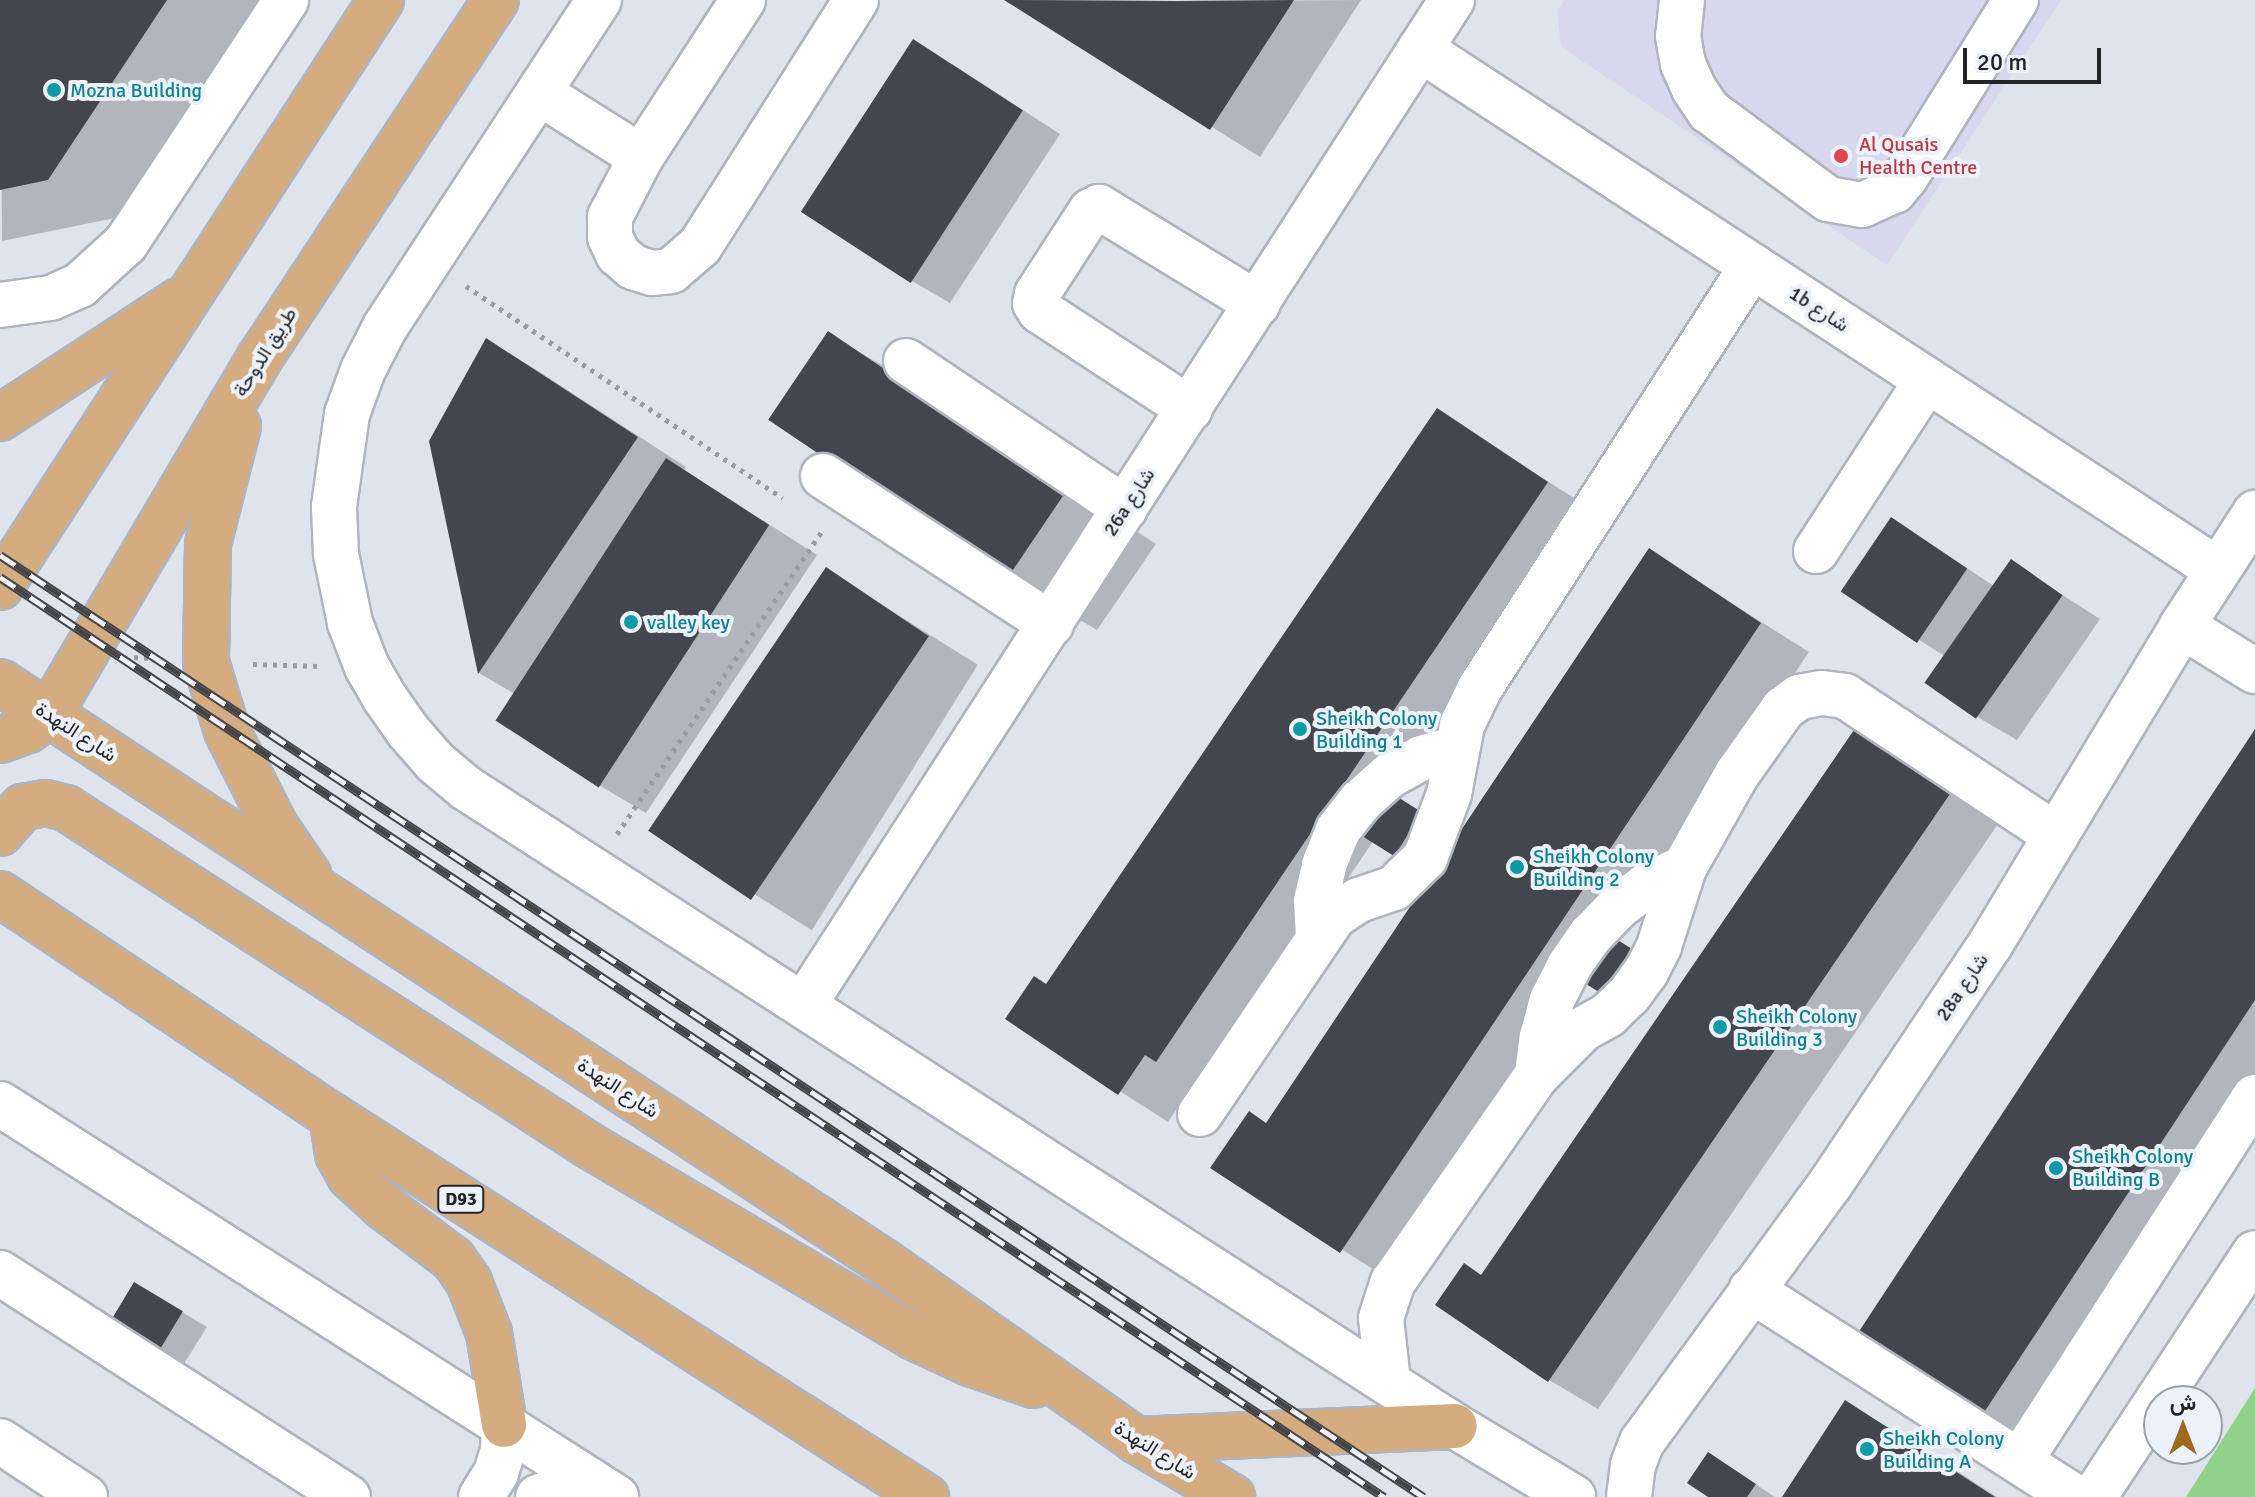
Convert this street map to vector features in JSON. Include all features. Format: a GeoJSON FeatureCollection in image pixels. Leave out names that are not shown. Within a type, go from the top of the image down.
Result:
{"type":"FeatureCollection","features":[{"type":"Feature","properties":{"kind":"main road"},"geometry":{"type":"LineString","coordinates":[[0,587],[197,288],[381,0]]}},
{"type":"Feature","properties":{"kind":"main road","name":"طريق الدوحة"},"geometry":{"type":"LineString","coordinates":[[49,714],[261,356],[496,0]]}},
{"type":"Feature","properties":{"kind":"main road"},"geometry":{"type":"LineString","coordinates":[[0,418],[197,288]]}},
{"type":"Feature","properties":{"kind":"main road"},"geometry":{"type":"LineString","coordinates":[[261,356],[228,457],[208,544],[206,662],[227,731],[275,826],[322,895]]}},
{"type":"Feature","properties":{"kind":"main road","name":"شارع النهدة"},"geometry":{"type":"LineString","coordinates":[[0,682],[884,1262],[1136,1440],[1232,1497]]}},
{"type":"Feature","properties":{"kind":"main road"},"geometry":{"type":"LineString","coordinates":[[0,740],[28,730],[49,714]]}},
{"type":"Feature","properties":{"kind":"main road"},"geometry":{"type":"LineString","coordinates":[[0,833],[23,807],[46,803],[66,808],[590,1146],[860,1307],[970,1363],[1084,1403]]}},
{"type":"Feature","properties":{"kind":"main road"},"geometry":{"type":"LineString","coordinates":[[0,867],[10,901]]}},
{"type":"Feature","properties":{"kind":"main road","name":"D93"},"geometry":{"type":"LineString","coordinates":[[10,901],[332,1116],[926,1497]]}},
{"type":"Feature","properties":{"kind":"main road"},"geometry":{"type":"LineString","coordinates":[[332,1116],[338,1154],[350,1176],[385,1208],[453,1259],[469,1282],[489,1333],[504,1425]]}},
{"type":"Feature","properties":{"kind":"main road"},"geometry":{"type":"LineString","coordinates":[[1136,1440],[1455,1426]]}},
{"type":"Feature","properties":{"kind":"street"},"geometry":{"type":"LineString","coordinates":[[0,305],[51,298],[80,285],[126,243],[286,0]]}},
{"type":"Feature","properties":{"kind":"street"},"geometry":{"type":"LineString","coordinates":[[599,0],[541,94],[385,327],[347,414],[334,507],[336,554],[350,623],[367,667],[385,698],[435,762],[466,788],[805,1003],[1097,1196],[1455,1426],[1564,1491]]}},
{"type":"Feature","properties":{"kind":"street"},"geometry":{"type":"LineString","coordinates":[[743,0],[641,157],[610,217],[610,237],[618,254],[633,267],[652,273],[671,271],[700,246],[856,0]]}},
{"type":"Feature","properties":{"kind":"street","name":"26a شارع"},"geometry":{"type":"LineString","coordinates":[[805,1003],[1452,0]]}},
{"type":"Feature","properties":{"kind":"street"},"geometry":{"type":"LineString","coordinates":[[1682,0],[1678,36],[1683,64],[1694,89],[1709,111],[1828,199],[1862,205],[1894,191],[1905,178],[2016,0]]}},
{"type":"Feature","properties":{"kind":"street","name":"1b شارع"},"geometry":{"type":"LineString","coordinates":[[1420,49],[2218,570]]}},
{"type":"Feature","properties":{"kind":"street"},"geometry":{"type":"LineString","coordinates":[[541,94],[641,157]]}},
{"type":"Feature","properties":{"kind":"street"},"geometry":{"type":"LineString","coordinates":[[1190,409],[1040,311],[1035,303],[1037,294],[1091,211],[1099,207],[1258,304]]}},
{"type":"Feature","properties":{"kind":"street"},"geometry":{"type":"LineString","coordinates":[[1200,1114],[1334,916],[1345,906],[1394,888],[1425,858],[1443,816],[1462,725],[1480,688],[1752,266]]}},
{"type":"Feature","properties":{"kind":"street"},"geometry":{"type":"LineString","coordinates":[[912,352],[1132,498]]}},
{"type":"Feature","properties":{"kind":"street"},"geometry":{"type":"LineString","coordinates":[[1816,551],[1927,380]]}},
{"type":"Feature","properties":{"kind":"street"},"geometry":{"type":"LineString","coordinates":[[812,502],[1046,631]]}},
{"type":"Feature","properties":{"kind":"street","name":"28a شارع"},"geometry":{"type":"LineString","coordinates":[[1629,1497],[1633,1465],[1642,1442],[1858,1145],[1991,943],[2182,626],[2255,513]]}},
{"type":"Feature","properties":{"kind":"street"},"geometry":{"type":"LineString","coordinates":[[2182,626],[2255,671]]}},
{"type":"Feature","properties":{"kind":"street"},"geometry":{"type":"LineString","coordinates":[[1388,1382],[1381,1318],[1387,1293],[1537,1075],[1583,1029],[1608,1015],[1629,995],[1646,972],[1659,946],[1684,868],[1737,774],[1783,709],[1799,697],[1822,693],[1845,696],[1866,706],[2056,835]]}},
{"type":"Feature","properties":{"kind":"street"},"geometry":{"type":"LineString","coordinates":[[1318,938],[1316,901],[1324,865],[1338,830],[1361,801],[1389,776],[1422,758],[1458,748]]}},
{"type":"Feature","properties":{"kind":"street"},"geometry":{"type":"LineString","coordinates":[[1537,1075],[1549,1012],[1569,966],[1591,935],[1618,907],[1649,884],[1684,868]]}},
{"type":"Feature","properties":{"kind":"street"},"geometry":{"type":"LineString","coordinates":[[2020,1461],[2255,1097]]}},
{"type":"Feature","properties":{"kind":"street"},"geometry":{"type":"LineString","coordinates":[[0,1104],[602,1488]]}},
{"type":"Feature","properties":{"kind":"street"},"geometry":{"type":"LineString","coordinates":[[2094,1497],[2255,1253]]}},
{"type":"Feature","properties":{"kind":"street"},"geometry":{"type":"LineString","coordinates":[[0,1273],[348,1497]]}},
{"type":"Feature","properties":{"kind":"street"},"geometry":{"type":"LineString","coordinates":[[1751,1290],[2075,1497]]}},
{"type":"Feature","properties":{"kind":"street"},"geometry":{"type":"LineString","coordinates":[[481,1497],[496,1473],[503,1450],[504,1425]]}},
{"type":"Feature","properties":{"kind":"street"},"geometry":{"type":"LineString","coordinates":[[0,1441],[85,1497]]}},
{"type":"Feature","properties":{"kind":"street","name":"28a شارع"},"geometry":{"type":"LineString","coordinates":[[1564,1491],[1642,1442]]}},
{"type":"Feature","properties":{"kind":"street"},"geometry":{"type":"LineString","coordinates":[[538,1497],[602,1488]]}},
{"type":"Feature","properties":{"kind":"path"},"geometry":{"type":"LineString","coordinates":[[429,261],[812,502],[838,535]]}},
{"type":"Feature","properties":{"kind":"path"},"geometry":{"type":"LineString","coordinates":[[594,868],[812,502]]}},
{"type":"Feature","properties":{"kind":"shaded area","name":"Al Qusais Health Centre"},"geometry":{"type":"Polygon","coordinates":[[[1564,0],[2061,0],[1887,265],[1561,47],[1557,11],[1564,0]]]}},
{"type":"Feature","properties":{"kind":"green space"},"geometry":{"type":"Polygon","coordinates":[[[2255,1388],[2255,1497],[2186,1497],[2206,1465],[2223,1465],[2223,1439],[2255,1388]]]}},
{"type":"Feature","properties":{"kind":"building","name":"Mozna Building"},"geometry":{"type":"Polygon","coordinates":[[[0,0],[167,0],[48,180],[0,190],[0,0]]]}},
{"type":"Feature","properties":{"kind":"building"},"geometry":{"type":"Polygon","coordinates":[[[1004,0],[1174,1],[1294,0],[1210,130],[1004,0]]]}},
{"type":"Feature","properties":{"kind":"building"},"geometry":{"type":"Polygon","coordinates":[[[913,39],[1023,110],[911,283],[801,212],[913,39]]]}},
{"type":"Feature","properties":{"kind":"building"},"geometry":{"type":"Polygon","coordinates":[[[828,331],[1066,491],[1006,580],[768,420],[828,331]]]}},
{"type":"Feature","properties":{"kind":"building"},"geometry":{"type":"Polygon","coordinates":[[[486,338],[638,437],[478,674],[429,441],[486,338]]]}},
{"type":"Feature","properties":{"kind":"building","name":"Sheikh Colony Building 1"},"geometry":{"type":"Polygon","coordinates":[[[1437,408],[1548,482],[1156,1062],[1145,1055],[1118,1095],[1005,1019],[1034,976],[1046,984],[1437,408]]]}},
{"type":"Feature","properties":{"kind":"building","name":"valley key"},"geometry":{"type":"Polygon","coordinates":[[[666,458],[769,525],[599,787],[496,721],[666,458]]]}},
{"type":"Feature","properties":{"kind":"building"},"geometry":{"type":"Polygon","coordinates":[[[1891,517],[1967,568],[1917,643],[1841,592],[1891,517]]]}},
{"type":"Feature","properties":{"kind":"building","name":"Sheikh Colony Building 2"},"geometry":{"type":"Polygon","coordinates":[[[1649,548],[1761,623],[1340,1253],[1210,1168],[1249,1111],[1266,1123],[1649,548]]]}},
{"type":"Feature","properties":{"kind":"building"},"geometry":{"type":"Polygon","coordinates":[[[2011,559],[2063,595],[1976,719],[1924,683],[2011,559]]]}},
{"type":"Feature","properties":{"kind":"building"},"geometry":{"type":"Polygon","coordinates":[[[826,567],[929,636],[751,900],[648,831],[826,567]]]}},
{"type":"Feature","properties":{"kind":"building","name":"Sheikh Colony Building 3"},"geometry":{"type":"Polygon","coordinates":[[[1856,727],[1952,791],[1548,1382],[1435,1305],[1464,1263],[1481,1275],[1856,727]]]}},
{"type":"Feature","properties":{"kind":"building","name":"Sheikh Colony Building B"},"geometry":{"type":"Polygon","coordinates":[[[2255,729],[2255,1000],[1981,1417],[1856,1336],[2255,729]]]}},
{"type":"Feature","properties":{"kind":"building"},"geometry":{"type":"Polygon","coordinates":[[[1388,791],[1422,812],[1394,856],[1360,835],[1388,791]]]}},
{"type":"Feature","properties":{"kind":"building"},"geometry":{"type":"Polygon","coordinates":[[[1608,934],[1646,958],[1618,1004],[1579,980],[1608,934]]]}},
{"type":"Feature","properties":{"kind":"building"},"geometry":{"type":"Polygon","coordinates":[[[134,1282],[183,1311],[156,1357],[107,1327],[134,1282]]]}},
{"type":"Feature","properties":{"kind":"building","name":"Sheikh Colony Building A"},"geometry":{"type":"Polygon","coordinates":[[[1845,1400],[1995,1497],[1782,1497],[1845,1400]]]}},
{"type":"Feature","properties":{"kind":"building"},"geometry":{"type":"Polygon","coordinates":[[[1708,1452],[1756,1484],[1747,1497],[1708,1497],[1687,1483],[1708,1452]]]}},
{"type":"Feature","properties":{"kind":"railway"},"geometry":{"type":"LineString","coordinates":[[0,555],[1424,1497]]}},
{"type":"Feature","properties":{"kind":"railway"},"geometry":{"type":"LineString","coordinates":[[0,577],[1384,1497]]}},
{"type":"Feature","properties":{"kind":"place","name":"Mozna Building"},"geometry":{"type":"Point","coordinates":[54,90]}},
{"type":"Feature","properties":{"kind":"place","name":"Al Qusais Health Centre"},"geometry":{"type":"Point","coordinates":[1841,156]}},
{"type":"Feature","properties":{"kind":"place","name":"valley key"},"geometry":{"type":"Point","coordinates":[631,622]}},
{"type":"Feature","properties":{"kind":"place","name":"Sheikh Colony Building 1"},"geometry":{"type":"Point","coordinates":[1300,729]}},
{"type":"Feature","properties":{"kind":"place","name":"Sheikh Colony Building 2"},"geometry":{"type":"Point","coordinates":[1517,867]}},
{"type":"Feature","properties":{"kind":"place","name":"Sheikh Colony Building 3"},"geometry":{"type":"Point","coordinates":[1720,1027]}},
{"type":"Feature","properties":{"kind":"place","name":"Sheikh Colony Building B"},"geometry":{"type":"Point","coordinates":[2056,1168]}},
{"type":"Feature","properties":{"kind":"place","name":"Sheikh Colony Building A"},"geometry":{"type":"Point","coordinates":[1867,1449]}}]}
